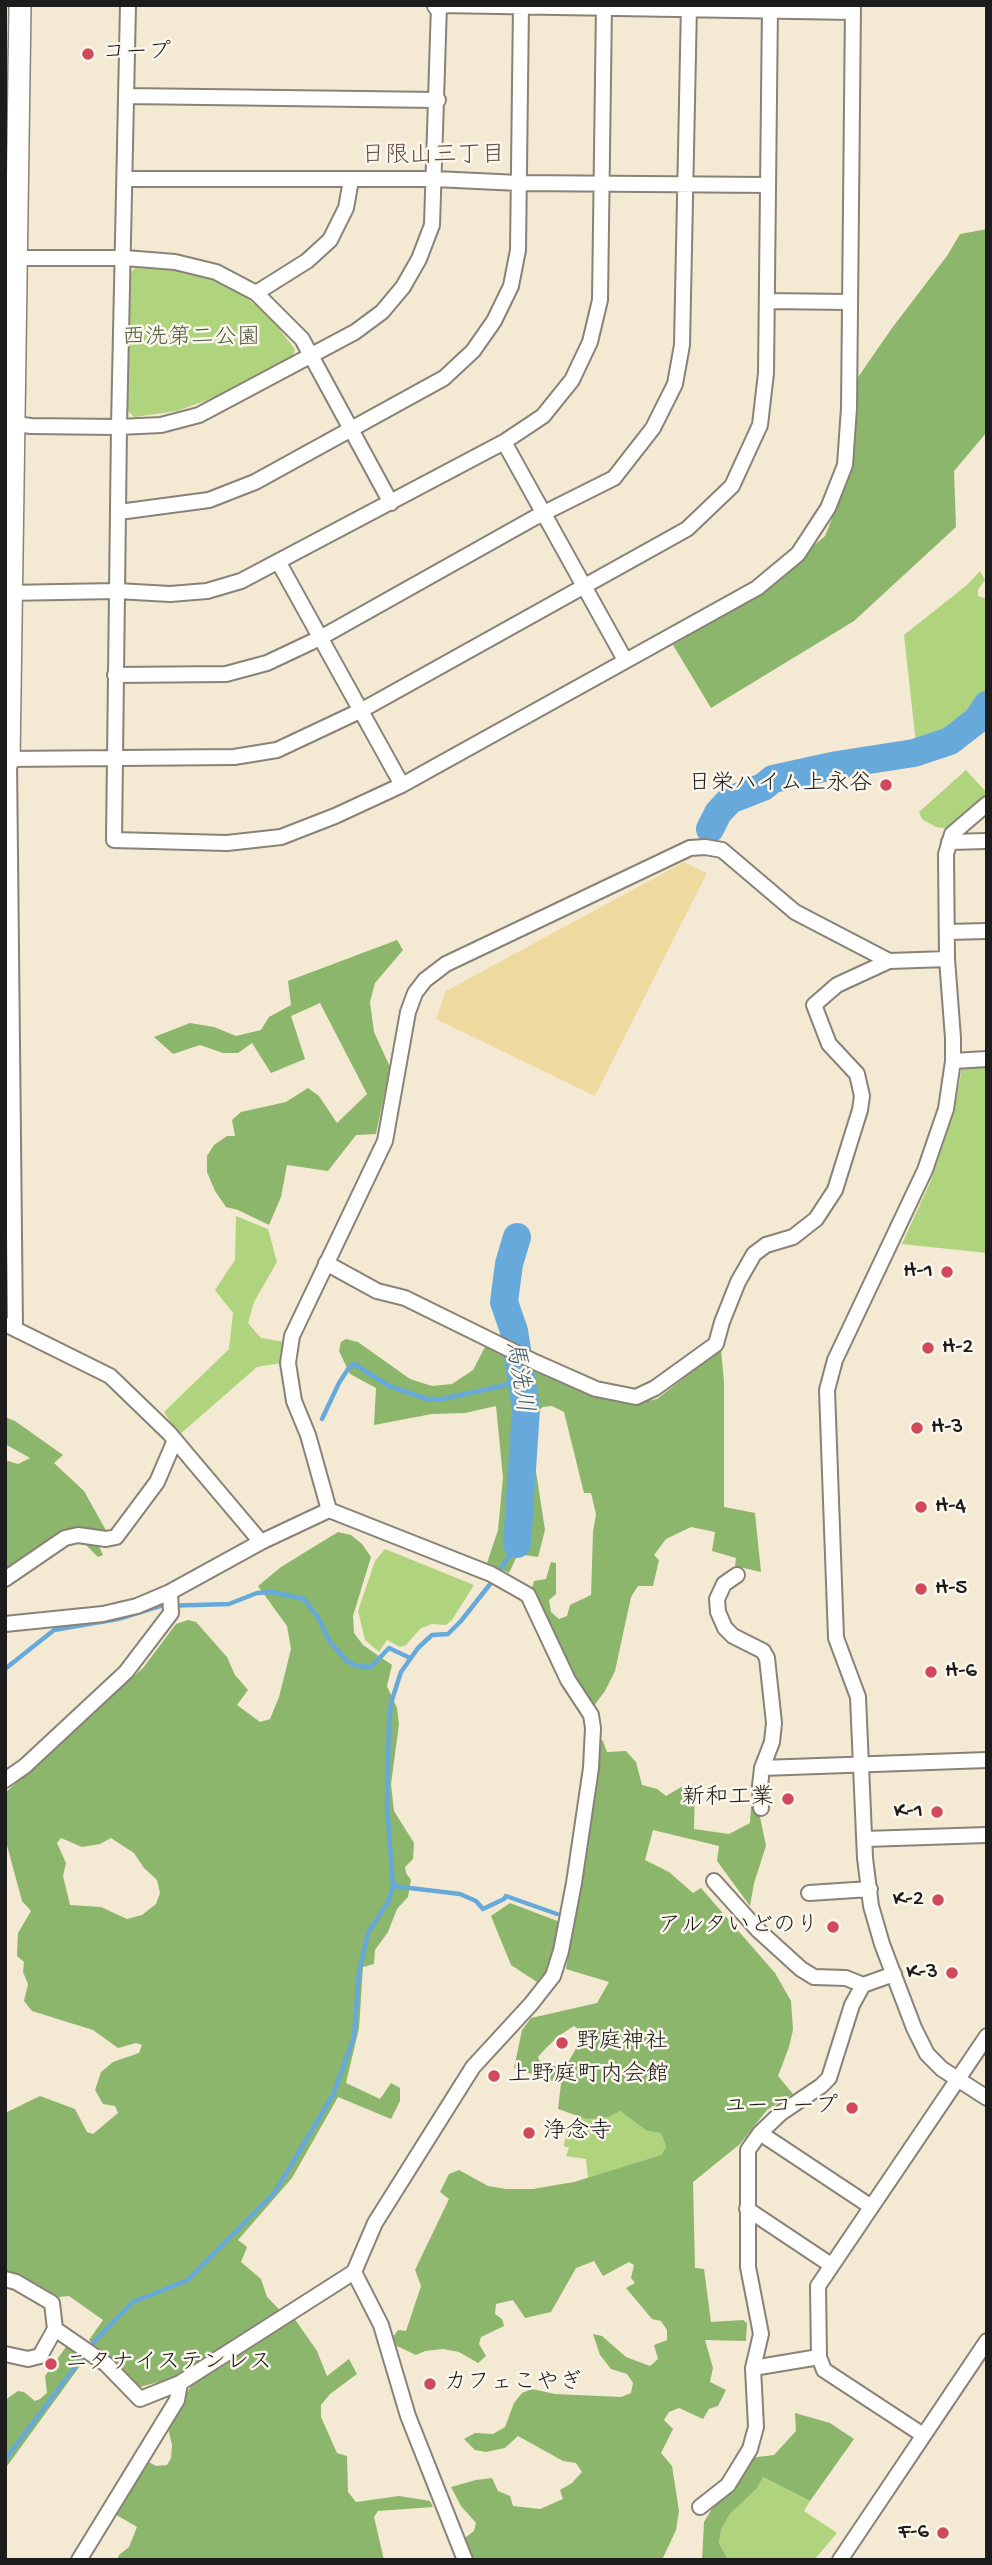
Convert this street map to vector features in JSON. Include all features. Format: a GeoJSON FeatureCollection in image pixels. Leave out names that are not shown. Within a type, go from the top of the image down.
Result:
{"type":"FeatureCollection","features":[{"type":"Feature","properties":{"kind":"street"},"geometry":{"type":"LineString","coordinates":[[20,5],[11,258],[9,423],[7,760],[10,1327],[110,1376],[175,1440],[261,1542]]}},
{"type":"Feature","properties":{"kind":"street"},"geometry":{"type":"LineString","coordinates":[[9,423],[31,426],[119,427],[161,425],[199,415],[355,332],[382,312],[403,287],[419,259],[432,225],[439,5],[853,8],[849,408],[845,465],[828,508],[798,554],[757,587],[402,785],[281,837],[227,843],[114,840],[119,427],[125,258],[128,5]]}},
{"type":"Feature","properties":{"kind":"street"},"geometry":{"type":"LineString","coordinates":[[119,512],[209,500],[255,482],[444,378],[472,351],[494,321],[511,286],[518,250],[521,6]]}},
{"type":"Feature","properties":{"kind":"street"},"geometry":{"type":"LineString","coordinates":[[8,593],[170,594],[207,591],[242,581],[504,442],[542,416],[572,380],[590,342],[600,300],[604,6]]}},
{"type":"Feature","properties":{"kind":"street"},"geometry":{"type":"LineString","coordinates":[[116,675],[226,674],[267,663],[320,638],[543,513],[614,478],[653,428],[675,384],[682,345],[689,7]]}},
{"type":"Feature","properties":{"kind":"street"},"geometry":{"type":"LineString","coordinates":[[7,760],[234,757],[277,750],[362,710],[687,529],[732,486],[760,425],[766,373],[770,8]]}},
{"type":"Feature","properties":{"kind":"street"},"geometry":{"type":"LineString","coordinates":[[127,96],[438,100]]}},
{"type":"Feature","properties":{"kind":"street"},"geometry":{"type":"LineString","coordinates":[[126,178],[435,179],[519,183],[768,186]]}},
{"type":"Feature","properties":{"kind":"street"},"geometry":{"type":"LineString","coordinates":[[256,293],[307,261],[330,240],[346,208],[351,180]]}},
{"type":"Feature","properties":{"kind":"street"},"geometry":{"type":"LineString","coordinates":[[11,258],[125,258],[175,262],[216,272],[256,293],[302,339],[391,503]]}},
{"type":"Feature","properties":{"kind":"street"},"geometry":{"type":"LineString","coordinates":[[767,301],[849,302]]}},
{"type":"Feature","properties":{"kind":"street"},"geometry":{"type":"LineString","coordinates":[[504,442],[625,660]]}},
{"type":"Feature","properties":{"kind":"street"},"geometry":{"type":"LineString","coordinates":[[279,563],[402,785]]}},
{"type":"Feature","properties":{"kind":"street"},"geometry":{"type":"LineString","coordinates":[[987,804],[952,834],[946,855],[947,959],[953,1061],[946,1110],[925,1170],[835,1360],[827,1390],[836,1639],[858,1697],[865,1858],[871,1906],[882,1944],[914,2028],[927,2054],[943,2069],[987,2098]]}},
{"type":"Feature","properties":{"kind":"street"},"geometry":{"type":"LineString","coordinates":[[949,842],[987,841]]}},
{"type":"Feature","properties":{"kind":"street"},"geometry":{"type":"LineString","coordinates":[[329,1510],[308,1435],[294,1401],[288,1363],[292,1336],[385,1141],[411,1002],[425,979],[446,964],[690,848],[705,847],[722,850],[795,912],[889,961]]}},
{"type":"Feature","properties":{"kind":"street"},"geometry":{"type":"LineString","coordinates":[[947,932],[987,931]]}},
{"type":"Feature","properties":{"kind":"street"},"geometry":{"type":"LineString","coordinates":[[326,1263],[377,1291],[405,1298],[596,1389],[636,1397],[655,1388],[716,1344],[738,1282],[754,1254],[766,1245],[793,1237],[803,1230],[816,1219],[835,1190],[862,1096],[857,1074],[829,1044],[814,1005],[837,985],[889,961],[947,959]]}},
{"type":"Feature","properties":{"kind":"street"},"geometry":{"type":"LineString","coordinates":[[953,1061],[987,1059]]}},
{"type":"Feature","properties":{"kind":"street"},"geometry":{"type":"LineString","coordinates":[[5,1579],[65,1538],[78,1535],[106,1539],[116,1537],[157,1482],[175,1440]]}},
{"type":"Feature","properties":{"kind":"street"},"geometry":{"type":"LineString","coordinates":[[5,1624],[103,1614],[137,1606],[171,1594],[261,1542],[329,1510],[407,1539],[497,1578],[528,1595],[568,1681],[591,1715],[593,1728],[591,1768],[578,1857],[561,1951],[553,1976],[473,2067],[375,2223],[354,2272],[180,2383],[140,2399],[106,2364],[55,2329]]}},
{"type":"Feature","properties":{"kind":"street"},"geometry":{"type":"LineString","coordinates":[[737,1575],[724,1584],[717,1599],[718,1612],[725,1628],[733,1636],[763,1651],[767,1658],[774,1723],[772,1742],[762,1768],[761,1808]]}},
{"type":"Feature","properties":{"kind":"street"},"geometry":{"type":"LineString","coordinates":[[5,1780],[25,1766],[127,1672],[171,1613],[171,1594]]}},
{"type":"Feature","properties":{"kind":"street"},"geometry":{"type":"LineString","coordinates":[[762,1768],[987,1760]]}},
{"type":"Feature","properties":{"kind":"street"},"geometry":{"type":"LineString","coordinates":[[865,1839],[987,1835]]}},
{"type":"Feature","properties":{"kind":"street"},"geometry":{"type":"LineString","coordinates":[[714,1881],[758,1930],[801,1969],[814,1977],[846,1978],[863,1985]]}},
{"type":"Feature","properties":{"kind":"street"},"geometry":{"type":"LineString","coordinates":[[809,1893],[870,1889]]}},
{"type":"Feature","properties":{"kind":"street"},"geometry":{"type":"LineString","coordinates":[[700,2508],[728,2485],[750,2449],[756,2427],[753,2368],[761,2334],[748,2267],[748,2150],[780,2113],[829,2078],[852,2005],[863,1985],[894,1974]]}},
{"type":"Feature","properties":{"kind":"street"},"geometry":{"type":"LineString","coordinates":[[923,2435],[824,2370],[819,2357],[818,2286],[987,2036]]}},
{"type":"Feature","properties":{"kind":"street"},"geometry":{"type":"LineString","coordinates":[[760,2133],[870,2206]]}},
{"type":"Feature","properties":{"kind":"street"},"geometry":{"type":"LineString","coordinates":[[747,2209],[831,2265]]}},
{"type":"Feature","properties":{"kind":"street"},"geometry":{"type":"LineString","coordinates":[[354,2272],[381,2325],[408,2416],[465,2560]]}},
{"type":"Feature","properties":{"kind":"street"},"geometry":{"type":"LineString","coordinates":[[5,2279],[16,2282],[52,2303],[55,2329],[40,2356],[28,2360],[5,2354]]}},
{"type":"Feature","properties":{"kind":"street"},"geometry":{"type":"LineString","coordinates":[[840,2560],[987,2342]]}},
{"type":"Feature","properties":{"kind":"street"},"geometry":{"type":"LineString","coordinates":[[753,2368],[819,2357]]}},
{"type":"Feature","properties":{"kind":"street"},"geometry":{"type":"LineString","coordinates":[[79,2560],[177,2400],[180,2383]]}},
{"type":"Feature","properties":{"kind":"green space"},"geometry":{"type":"Polygon","coordinates":[[[987,229],[987,432],[954,471],[956,527],[854,621],[711,708],[673,645],[753,597],[825,536],[851,472],[854,383],[947,256],[960,234],[987,229]]]}},
{"type":"Feature","properties":{"kind":"green space","name":"西洗第二公園"},"geometry":{"type":"Polygon","coordinates":[[[135,268],[176,270],[215,280],[246,297],[272,320],[295,349],[293,356],[224,394],[177,411],[134,417],[127,410],[128,275],[135,268]]]}},
{"type":"Feature","properties":{"kind":"green space"},"geometry":{"type":"Polygon","coordinates":[[[980,571],[985,580],[978,590],[978,596],[987,599],[987,697],[973,717],[953,734],[916,744],[904,635],[967,585],[980,571]]]}},
{"type":"Feature","properties":{"kind":"green space"},"geometry":{"type":"Polygon","coordinates":[[[966,770],[987,793],[949,829],[936,827],[922,819],[919,812],[966,770]]]}},
{"type":"Feature","properties":{"kind":"green space"},"geometry":{"type":"Polygon","coordinates":[[[397,940],[403,950],[375,983],[370,1002],[374,1032],[390,1067],[376,1134],[356,1135],[328,1171],[287,1165],[281,1197],[269,1225],[226,1207],[207,1172],[207,1156],[214,1145],[227,1136],[235,1136],[232,1120],[241,1112],[286,1102],[308,1088],[319,1096],[337,1123],[367,1094],[320,1003],[291,1016],[305,1059],[271,1073],[252,1043],[238,1053],[223,1053],[200,1045],[173,1054],[154,1037],[190,1023],[214,1027],[236,1036],[261,1030],[269,1017],[291,1005],[288,981],[397,940]]]}},
{"type":"Feature","properties":{"kind":"green space"},"geometry":{"type":"Polygon","coordinates":[[[987,1065],[987,1253],[902,1244],[931,1180],[954,1113],[962,1067],[987,1065]]]}},
{"type":"Feature","properties":{"kind":"green space"},"geometry":{"type":"Polygon","coordinates":[[[236,1216],[268,1229],[277,1262],[254,1302],[248,1323],[261,1338],[285,1342],[281,1363],[257,1367],[179,1435],[164,1412],[229,1349],[233,1313],[215,1290],[235,1260],[236,1216]]]}},
{"type":"Feature","properties":{"kind":"green space"},"geometry":{"type":"Polygon","coordinates":[[[346,1339],[358,1342],[410,1379],[432,1386],[452,1384],[473,1370],[485,1347],[584,1392],[610,1400],[637,1403],[657,1399],[721,1349],[724,1382],[724,1507],[755,1513],[761,1572],[735,1566],[736,1558],[712,1551],[715,1532],[691,1527],[666,1539],[654,1555],[659,1560],[653,1586],[638,1586],[631,1597],[615,1671],[593,1707],[565,1664],[532,1588],[534,1581],[546,1579],[551,1562],[556,1563],[556,1594],[549,1600],[551,1612],[559,1619],[567,1616],[570,1605],[591,1595],[596,1514],[591,1493],[584,1493],[564,1412],[552,1406],[538,1411],[535,1465],[545,1530],[538,1557],[518,1554],[509,1573],[487,1563],[498,1530],[503,1477],[496,1406],[465,1413],[432,1414],[374,1425],[376,1388],[350,1374],[339,1351],[341,1342],[346,1339]]]}},
{"type":"Feature","properties":{"kind":"green space"},"geometry":{"type":"Polygon","coordinates":[[[5,1417],[15,1421],[63,1455],[54,1463],[84,1491],[108,1534],[98,1544],[103,1555],[98,1557],[81,1540],[59,1542],[5,1586],[5,1460],[18,1464],[30,1458],[5,1444],[5,1417]]]}},
{"type":"Feature","properties":{"kind":"green space"},"geometry":{"type":"Polygon","coordinates":[[[338,1532],[351,1535],[371,1557],[353,1616],[354,1633],[363,1645],[392,1665],[387,1686],[397,1708],[399,1724],[391,1784],[394,1811],[414,1843],[413,1859],[405,1867],[411,1880],[408,1897],[397,1909],[388,1932],[375,1950],[374,1964],[363,1967],[359,2028],[346,2083],[380,2099],[391,2083],[400,2088],[400,2101],[391,2119],[338,2097],[292,2178],[238,2240],[247,2247],[241,2262],[261,2279],[267,2297],[280,2310],[181,2376],[140,2387],[89,2340],[103,2320],[69,2296],[59,2297],[5,2270],[5,2113],[40,2096],[75,2109],[87,2132],[93,2134],[118,2113],[115,2106],[103,2104],[95,2090],[101,2072],[113,2062],[139,2053],[142,2045],[136,2043],[118,2048],[93,2030],[32,2011],[24,2001],[28,1984],[23,1972],[24,1962],[17,1956],[18,1933],[31,1911],[22,1901],[5,1838],[5,1793],[143,1668],[176,1624],[188,1620],[196,1622],[227,1657],[235,1675],[248,1690],[237,1705],[260,1722],[270,1719],[279,1697],[291,1649],[287,1626],[258,1586],[281,1567],[338,1532]],[[61,1838],[57,1843],[66,1863],[63,1876],[70,1905],[101,1907],[127,1919],[142,1915],[156,1904],[160,1893],[157,1880],[144,1868],[134,1853],[111,1838],[100,1844],[82,1847],[61,1838]]]}},
{"type":"Feature","properties":{"kind":"green space"},"geometry":{"type":"Polygon","coordinates":[[[385,1549],[474,1585],[446,1625],[432,1624],[421,1628],[406,1645],[400,1647],[387,1640],[379,1652],[365,1640],[358,1611],[375,1561],[385,1549]]]}},
{"type":"Feature","properties":{"kind":"green space"},"geometry":{"type":"Polygon","coordinates":[[[597,1737],[603,1741],[607,1752],[626,1751],[636,1762],[642,1785],[657,1789],[666,1796],[683,1786],[695,1788],[694,1829],[729,1834],[750,1823],[751,1806],[758,1807],[766,1846],[750,1906],[717,1861],[719,1846],[653,1830],[645,1860],[669,1872],[693,1893],[701,1888],[775,1973],[791,2001],[793,2030],[778,2076],[793,2094],[767,2110],[740,2144],[693,2182],[695,2268],[704,2269],[711,2322],[743,2320],[747,2323],[746,2341],[705,2340],[713,2368],[710,2382],[726,2390],[718,2406],[709,2409],[703,2419],[679,2408],[669,2412],[664,2420],[673,2429],[661,2453],[672,2466],[679,2511],[676,2530],[662,2560],[467,2560],[462,2540],[474,2531],[476,2523],[461,2506],[451,2487],[492,2478],[498,2491],[510,2496],[513,2506],[540,2509],[563,2499],[560,2490],[572,2483],[582,2472],[576,2463],[563,2461],[518,2436],[505,2448],[486,2452],[475,2450],[464,2439],[475,2433],[493,2434],[505,2427],[514,2403],[522,2393],[532,2389],[555,2394],[621,2397],[631,2393],[633,2383],[627,2374],[611,2369],[600,2355],[593,2334],[602,2336],[626,2357],[650,2366],[658,2359],[654,2345],[667,2340],[667,2330],[661,2321],[652,2319],[626,2288],[635,2283],[631,2278],[634,2265],[629,2262],[603,2276],[594,2261],[576,2268],[551,2312],[525,2318],[513,2300],[496,2304],[495,2314],[502,2319],[504,2326],[481,2337],[479,2344],[486,2356],[478,2363],[459,2352],[443,2349],[416,2355],[397,2346],[393,2337],[398,2330],[406,2331],[421,2286],[415,2270],[449,2199],[440,2192],[449,2174],[459,2170],[488,2186],[533,2189],[574,2182],[661,2155],[666,2147],[661,2133],[647,2131],[620,2111],[608,2117],[587,2119],[558,2109],[561,2084],[514,2068],[522,2030],[531,2018],[597,2003],[609,1982],[566,1969],[597,1737]],[[574,2026],[560,2035],[538,2057],[539,2060],[548,2066],[566,2066],[583,2036],[574,2026]]]}},
{"type":"Feature","properties":{"kind":"green space"},"geometry":{"type":"Polygon","coordinates":[[[510,1903],[560,1922],[548,1972],[540,1984],[511,1965],[491,1916],[510,1903]]]}},
{"type":"Feature","properties":{"kind":"green space"},"geometry":{"type":"Polygon","coordinates":[[[620,2111],[647,2131],[661,2133],[666,2147],[661,2155],[588,2178],[586,2159],[566,2156],[569,2148],[564,2146],[567,2129],[572,2128],[576,2115],[587,2119],[620,2111]]]}},
{"type":"Feature","properties":{"kind":"green space"},"geometry":{"type":"Polygon","coordinates":[[[294,2318],[317,2351],[327,2376],[349,2359],[357,2374],[330,2394],[321,2405],[321,2417],[337,2453],[347,2456],[348,2492],[356,2502],[399,2496],[430,2501],[433,2507],[378,2511],[374,2517],[384,2560],[117,2560],[129,2547],[137,2527],[113,2513],[145,2460],[156,2466],[167,2465],[171,2458],[172,2445],[167,2424],[191,2386],[294,2318]]]}},
{"type":"Feature","properties":{"kind":"green space"},"geometry":{"type":"Polygon","coordinates":[[[66,2347],[85,2359],[5,2469],[5,2400],[18,2391],[24,2392],[35,2401],[47,2393],[45,2376],[66,2347]]]}},
{"type":"Feature","properties":{"kind":"green space"},"geometry":{"type":"Polygon","coordinates":[[[795,2413],[830,2423],[854,2439],[810,2501],[763,2477],[757,2488],[730,2514],[721,2530],[719,2543],[728,2560],[702,2560],[704,2522],[719,2497],[749,2458],[774,2455],[796,2431],[795,2413]]]}},
{"type":"Feature","properties":{"kind":"green space"},"geometry":{"type":"Polygon","coordinates":[[[763,2477],[810,2501],[804,2511],[837,2533],[814,2560],[728,2560],[719,2543],[721,2530],[730,2514],[757,2487],[763,2477]]]}},
{"type":"Feature","properties":{"kind":"sand"},"geometry":{"type":"Polygon","coordinates":[[[684,862],[707,873],[595,1096],[436,1019],[446,991],[684,862]]]}},
{"type":"Feature","properties":{"kind":"waterway","name":"馬洗川"},"geometry":{"type":"LineString","coordinates":[[710,829],[718,813],[730,800],[763,787],[773,779],[837,765],[914,753],[950,741],[977,720],[987,705]]}},
{"type":"Feature","properties":{"kind":"waterway","name":"馬洗川"},"geometry":{"type":"LineString","coordinates":[[517,1237],[509,1264],[504,1302],[514,1331],[526,1409],[517,1544]]}},
{"type":"Feature","properties":{"kind":"waterway"},"geometry":{"type":"LineString","coordinates":[[322,1419],[339,1383],[354,1364],[389,1386],[427,1399],[442,1399],[502,1386],[521,1377]]}},
{"type":"Feature","properties":{"kind":"waterway"},"geometry":{"type":"LineString","coordinates":[[5,2460],[93,2343],[133,2302],[188,2280],[275,2192],[333,2095],[354,2037],[359,1972],[368,1933],[388,1902],[393,1886],[387,1805],[389,1725],[391,1703],[401,1672],[418,1648],[432,1635],[448,1634],[461,1621],[517,1544]]}},
{"type":"Feature","properties":{"kind":"waterway"},"geometry":{"type":"LineString","coordinates":[[5,1669],[54,1630],[118,1619],[160,1606],[229,1604],[257,1593],[272,1592],[304,1599],[317,1616],[330,1642],[347,1661],[356,1666],[371,1667],[389,1648],[410,1658]]}},
{"type":"Feature","properties":{"kind":"waterway"},"geometry":{"type":"LineString","coordinates":[[393,1886],[460,1894],[476,1901],[483,1909],[506,1896],[557,1914]]}},
{"type":"Feature","properties":{"kind":"place","name":"コープ"},"geometry":{"type":"Point","coordinates":[88,54]}},
{"type":"Feature","properties":{"kind":"place","name":"日栄ハイム上永谷"},"geometry":{"type":"Point","coordinates":[886,785]}},
{"type":"Feature","properties":{"kind":"place","name":"H-1"},"geometry":{"type":"Point","coordinates":[947,1272]}},
{"type":"Feature","properties":{"kind":"place","name":"H-2"},"geometry":{"type":"Point","coordinates":[928,1348]}},
{"type":"Feature","properties":{"kind":"place","name":"H-3"},"geometry":{"type":"Point","coordinates":[917,1428]}},
{"type":"Feature","properties":{"kind":"place","name":"H-4"},"geometry":{"type":"Point","coordinates":[921,1507]}},
{"type":"Feature","properties":{"kind":"place","name":"H-5"},"geometry":{"type":"Point","coordinates":[921,1589]}},
{"type":"Feature","properties":{"kind":"place","name":"H-6"},"geometry":{"type":"Point","coordinates":[931,1672]}},
{"type":"Feature","properties":{"kind":"place","name":"新和工業"},"geometry":{"type":"Point","coordinates":[788,1799]}},
{"type":"Feature","properties":{"kind":"place","name":"K-1"},"geometry":{"type":"Point","coordinates":[937,1812]}},
{"type":"Feature","properties":{"kind":"place","name":"K-2"},"geometry":{"type":"Point","coordinates":[938,1900]}},
{"type":"Feature","properties":{"kind":"place","name":"アルタいどのり"},"geometry":{"type":"Point","coordinates":[833,1927]}},
{"type":"Feature","properties":{"kind":"place","name":"K-3"},"geometry":{"type":"Point","coordinates":[952,1973]}},
{"type":"Feature","properties":{"kind":"place","name":"野庭神社"},"geometry":{"type":"Point","coordinates":[562,2043]}},
{"type":"Feature","properties":{"kind":"place","name":"上野庭町内会館"},"geometry":{"type":"Point","coordinates":[494,2076]}},
{"type":"Feature","properties":{"kind":"place","name":"ユーコープ"},"geometry":{"type":"Point","coordinates":[852,2108]}},
{"type":"Feature","properties":{"kind":"place","name":"浄念寺"},"geometry":{"type":"Point","coordinates":[529,2133]}},
{"type":"Feature","properties":{"kind":"place","name":"ニタナイステンレス"},"geometry":{"type":"Point","coordinates":[51,2364]}},
{"type":"Feature","properties":{"kind":"place","name":"カフェこやぎ"},"geometry":{"type":"Point","coordinates":[430,2384]}},
{"type":"Feature","properties":{"kind":"place","name":"F-6"},"geometry":{"type":"Point","coordinates":[943,2533]}},
{"type":"Feature","properties":{"kind":"district","name":"日限山三丁目"},"geometry":{"type":"Point","coordinates":[433,157]}}]}
